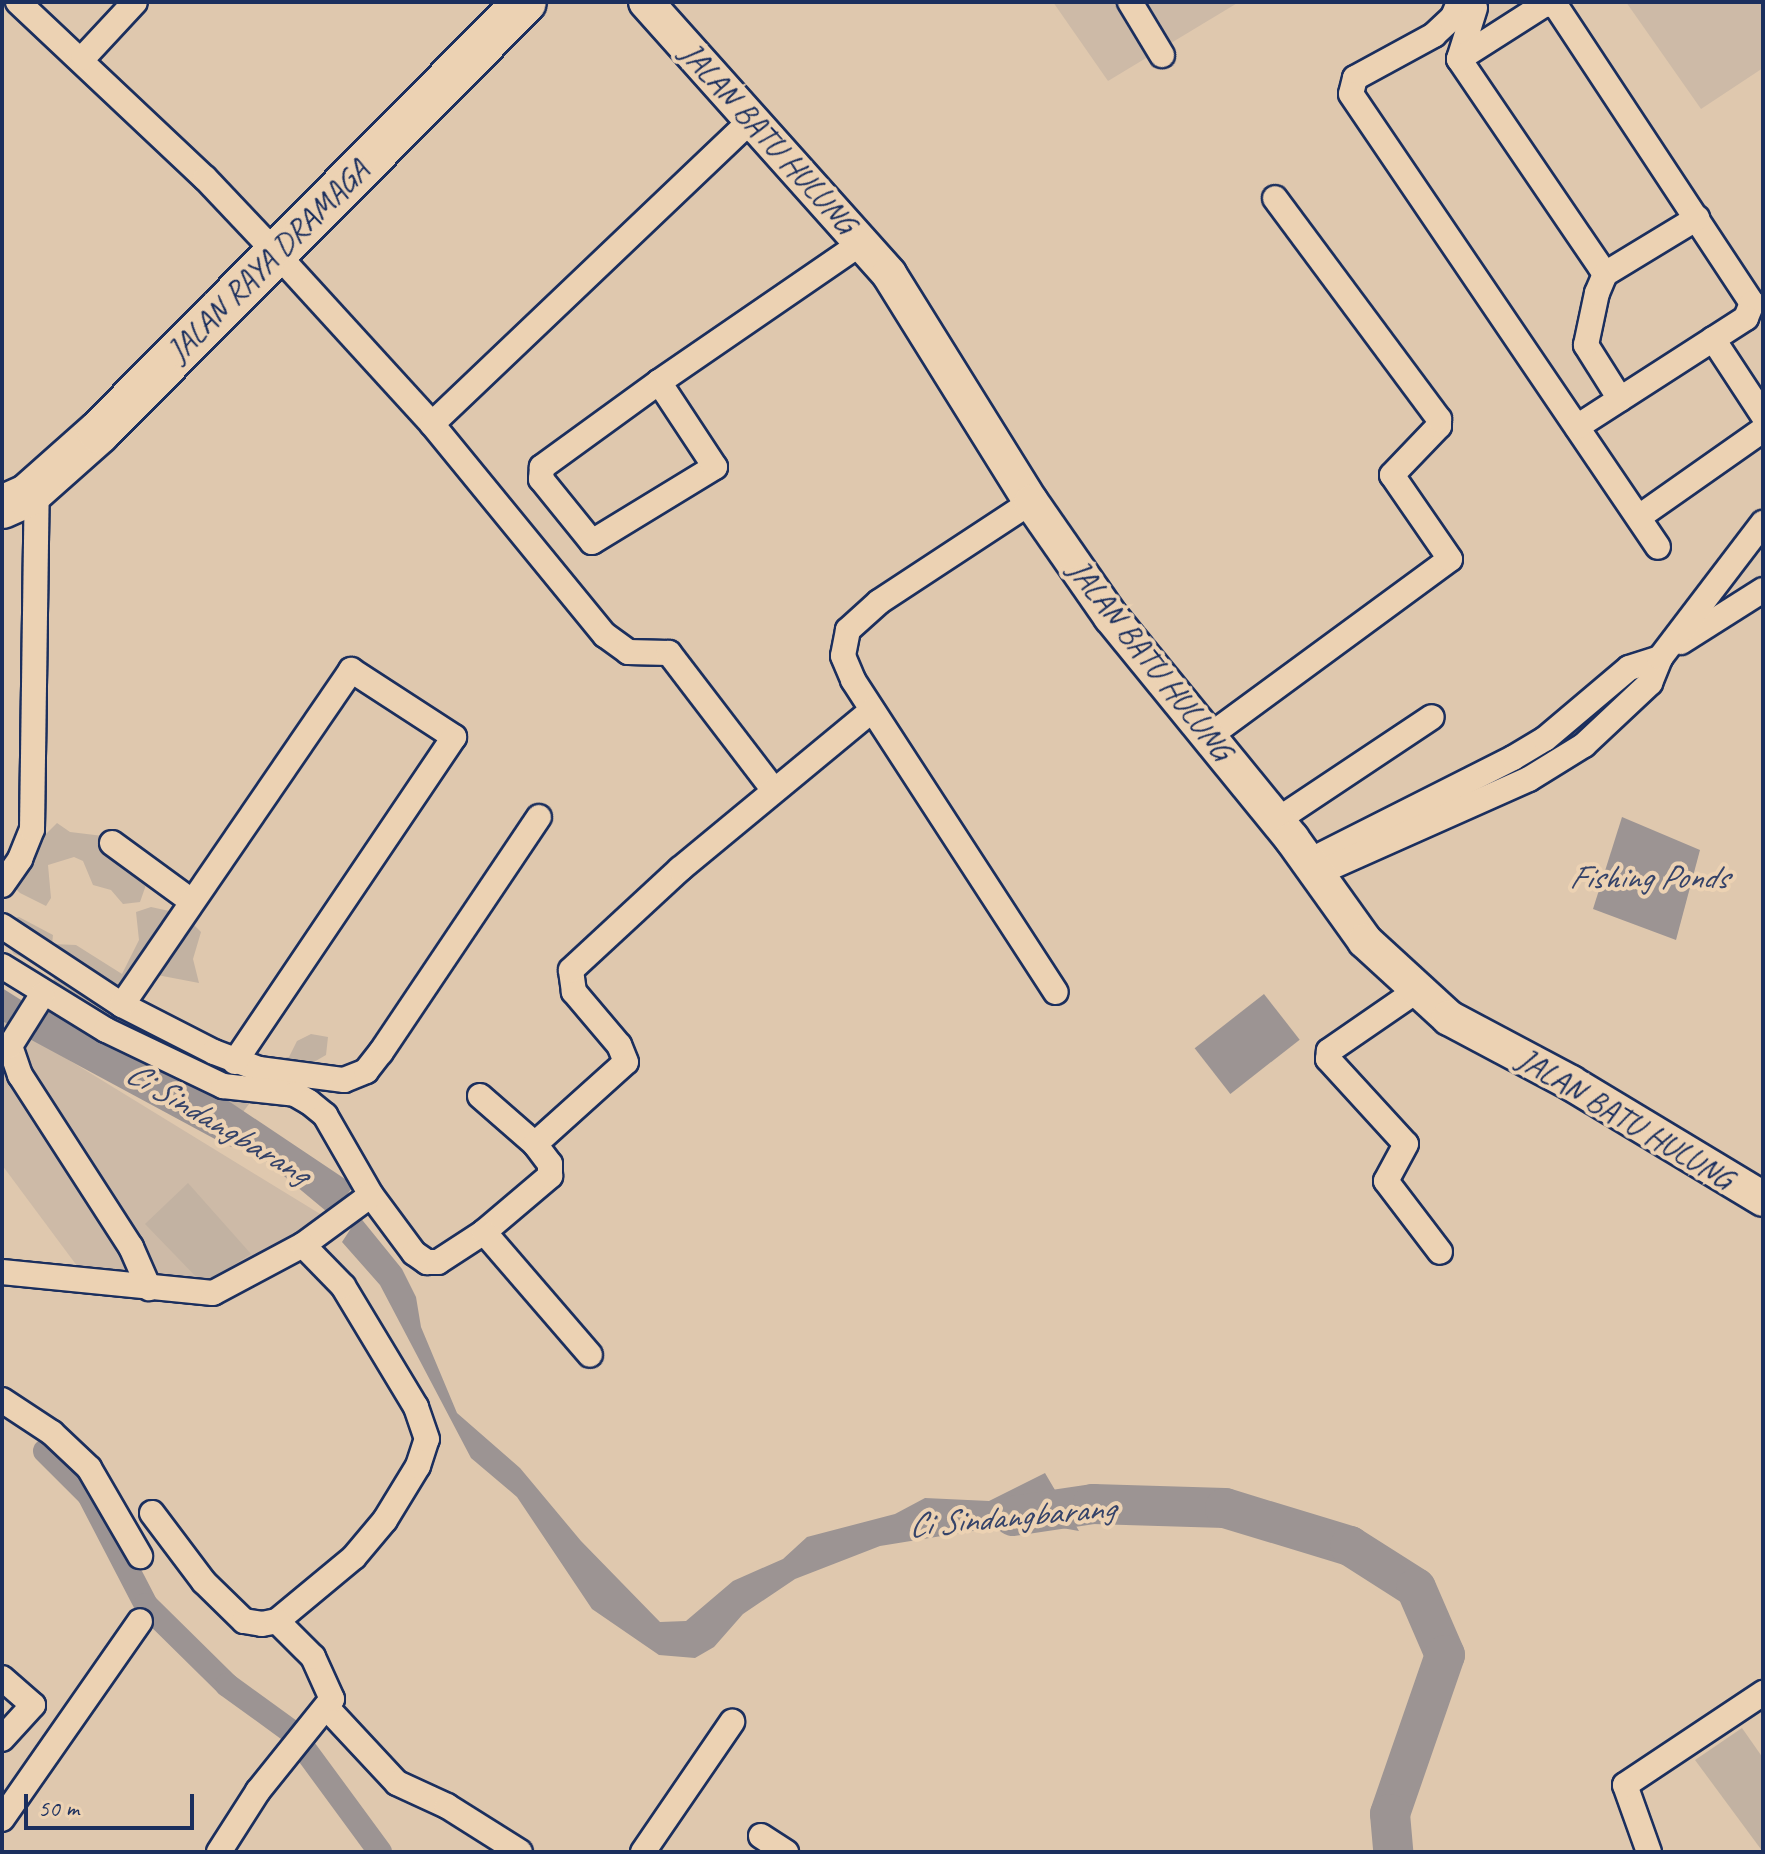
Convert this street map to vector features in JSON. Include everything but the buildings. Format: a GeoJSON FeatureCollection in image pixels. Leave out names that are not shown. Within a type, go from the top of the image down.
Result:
{"type":"FeatureCollection","features":[{"type":"Feature","properties":{"kind":"highway","name":"JALAN RAYA DRAMAGA"},"geometry":{"type":"LineString","coordinates":[[13,503],[276,253],[520,4]]}},
{"type":"Feature","properties":{"kind":"street"},"geometry":{"type":"LineString","coordinates":[[18,2],[83,58],[276,253],[432,424],[605,635],[628,652],[669,653],[773,789]]}},
{"type":"Feature","properties":{"kind":"street"},"geometry":{"type":"LineString","coordinates":[[83,58],[135,2]]}},
{"type":"Feature","properties":{"kind":"street","name":"JALAN BATU HULUNG"},"geometry":{"type":"LineString","coordinates":[[646,2],[863,242],[918,315],[1031,502],[1131,644],[1313,867],[1365,941],[1449,1018],[1571,1083],[1763,1199]]}},
{"type":"Feature","properties":{"kind":"street"},"geometry":{"type":"LineString","coordinates":[[1130,2],[1162,55]]}},
{"type":"Feature","properties":{"kind":"street"},"geometry":{"type":"LineString","coordinates":[[1459,59],[1551,3],[1752,303],[1746,318],[1577,427]]}},
{"type":"Feature","properties":{"kind":"street"},"geometry":{"type":"LineString","coordinates":[[1469,4],[1459,59],[1605,274]]}},
{"type":"Feature","properties":{"kind":"street"},"geometry":{"type":"LineString","coordinates":[[1469,4],[1434,35],[1355,78],[1351,94],[1658,547]]}},
{"type":"Feature","properties":{"kind":"street"},"geometry":{"type":"LineString","coordinates":[[432,424],[752,119]]}},
{"type":"Feature","properties":{"kind":"street"},"geometry":{"type":"LineString","coordinates":[[1208,737],[1450,559],[1392,475],[1439,426],[1439,419],[1275,198]]}},
{"type":"Feature","properties":{"kind":"street"},"geometry":{"type":"LineString","coordinates":[[1620,399],[1586,345],[1605,274],[1697,218]]}},
{"type":"Feature","properties":{"kind":"street"},"geometry":{"type":"LineString","coordinates":[[659,382],[715,467],[592,542],[541,479],[542,467],[659,382],[863,242]]}},
{"type":"Feature","properties":{"kind":"street"},"geometry":{"type":"LineString","coordinates":[[1713,339],[1763,415]]}},
{"type":"Feature","properties":{"kind":"street"},"geometry":{"type":"LineString","coordinates":[[1639,517],[1763,430]]}},
{"type":"Feature","properties":{"kind":"street"},"geometry":{"type":"LineString","coordinates":[[1031,502],[879,602],[848,630],[845,665],[1056,992]]}},
{"type":"Feature","properties":{"kind":"street"},"geometry":{"type":"LineString","coordinates":[[2,885],[20,859],[32,829],[13,503]]}},
{"type":"Feature","properties":{"kind":"street"},"geometry":{"type":"LineString","coordinates":[[1668,652],[1763,523]]}},
{"type":"Feature","properties":{"kind":"street"},"geometry":{"type":"LineString","coordinates":[[1313,867],[1513,758],[1573,717],[1629,668],[1668,652],[1763,590]]}},
{"type":"Feature","properties":{"kind":"street"},"geometry":{"type":"LineString","coordinates":[[122,1005],[190,900],[351,670],[454,737],[235,1062]]}},
{"type":"Feature","properties":{"kind":"street"},"geometry":{"type":"LineString","coordinates":[[535,1144],[626,1062],[619,1045],[569,984],[571,970],[773,789],[872,710]]}},
{"type":"Feature","properties":{"kind":"street"},"geometry":{"type":"LineString","coordinates":[[1276,821],[1432,717]]}},
{"type":"Feature","properties":{"kind":"street"},"geometry":{"type":"LineString","coordinates":[[2,926],[122,1005],[235,1062],[327,1080],[344,1080],[366,1071],[539,817]]}},
{"type":"Feature","properties":{"kind":"street"},"geometry":{"type":"LineString","coordinates":[[112,843],[190,900]]}},
{"type":"Feature","properties":{"kind":"street"},"geometry":{"type":"LineString","coordinates":[[2,966],[39,1001],[223,1086],[295,1094],[309,1102],[325,1115],[365,1199],[414,1253],[427,1262],[438,1262],[484,1232],[550,1176],[550,1164],[535,1144],[480,1096]]}},
{"type":"Feature","properties":{"kind":"street"},"geometry":{"type":"LineString","coordinates":[[1416,991],[1329,1051],[1328,1059],[1406,1144],[1386,1181],[1440,1252]]}},
{"type":"Feature","properties":{"kind":"street"},"geometry":{"type":"LineString","coordinates":[[39,1001],[11,1040],[35,1100],[109,1212],[149,1288]]}},
{"type":"Feature","properties":{"kind":"street"},"geometry":{"type":"LineString","coordinates":[[2,1272],[149,1288],[223,1290],[303,1245],[365,1199]]}},
{"type":"Feature","properties":{"kind":"street"},"geometry":{"type":"LineString","coordinates":[[484,1232],[590,1355]]}},
{"type":"Feature","properties":{"kind":"street"},"geometry":{"type":"LineString","coordinates":[[152,1513],[186,1563],[244,1621],[277,1621],[354,1557],[385,1520],[418,1466],[427,1439],[416,1407],[343,1286],[303,1245]]}},
{"type":"Feature","properties":{"kind":"street"},"geometry":{"type":"LineString","coordinates":[[2,1400],[52,1433],[89,1468],[140,1556]]}},
{"type":"Feature","properties":{"kind":"street"},"geometry":{"type":"LineString","coordinates":[[2,1819],[140,1621]]}},
{"type":"Feature","properties":{"kind":"street"},"geometry":{"type":"LineString","coordinates":[[219,1852],[288,1752],[328,1709],[332,1699],[313,1657],[277,1621]]}},
{"type":"Feature","properties":{"kind":"street"},"geometry":{"type":"LineString","coordinates":[[2,1678],[33,1705],[2,1739]]}},
{"type":"Feature","properties":{"kind":"street"},"geometry":{"type":"LineString","coordinates":[[1649,1852],[1625,1785],[1763,1693]]}},
{"type":"Feature","properties":{"kind":"street"},"geometry":{"type":"LineString","coordinates":[[328,1709],[397,1783],[447,1806],[520,1852]]}},
{"type":"Feature","properties":{"kind":"street"},"geometry":{"type":"LineString","coordinates":[[643,1852],[732,1722]]}},
{"type":"Feature","properties":{"kind":"street"},"geometry":{"type":"LineString","coordinates":[[761,1836],[786,1852]]}},
{"type":"Feature","properties":{"kind":"shaded area"},"geometry":{"type":"Polygon","coordinates":[[[1053,2],[1239,2],[1108,81],[1053,2]]]}},
{"type":"Feature","properties":{"kind":"shaded area"},"geometry":{"type":"Polygon","coordinates":[[[1626,2],[1763,2],[1763,68],[1701,109],[1626,2]]]}},
{"type":"Feature","properties":{"kind":"shaded area"},"geometry":{"type":"Polygon","coordinates":[[[57,823],[70,832],[103,836],[118,865],[133,865],[146,885],[140,902],[123,904],[111,890],[93,885],[83,861],[74,857],[48,865],[51,898],[46,906],[20,893],[14,887],[33,840],[41,839],[57,823]]]}},
{"type":"Feature","properties":{"kind":"shaded area"},"geometry":{"type":"Polygon","coordinates":[[[151,907],[183,914],[201,932],[193,959],[199,983],[152,974],[143,1000],[148,1007],[185,1023],[194,1036],[238,1044],[256,1060],[289,1057],[297,1041],[311,1034],[328,1037],[326,1055],[255,1096],[243,1112],[53,986],[55,969],[14,954],[4,940],[11,919],[19,917],[53,935],[52,944],[76,945],[122,974],[139,940],[136,912],[151,907]]]}},
{"type":"Feature","properties":{"kind":"shaded area"},"geometry":{"type":"Polygon","coordinates":[[[2,1019],[330,1220],[204,1289],[86,1278],[2,1165],[2,1019]]]}},
{"type":"Feature","properties":{"kind":"shaded area"},"geometry":{"type":"Polygon","coordinates":[[[188,1183],[251,1254],[203,1284],[145,1224],[188,1183]]]}},
{"type":"Feature","properties":{"kind":"shaded area"},"geometry":{"type":"Polygon","coordinates":[[[1742,1728],[1763,1758],[1763,1852],[1695,1760],[1742,1728]]]}},
{"type":"Feature","properties":{"kind":"water","name":"Fishing Ponds"},"geometry":{"type":"Polygon","coordinates":[[[1622,817],[1700,850],[1676,940],[1593,909],[1622,817]]]}},
{"type":"Feature","properties":{"kind":"water"},"geometry":{"type":"Polygon","coordinates":[[[2,988],[29,1005],[14,1027],[2,1021],[2,988]]]}},
{"type":"Feature","properties":{"kind":"water"},"geometry":{"type":"Polygon","coordinates":[[[1264,994],[1300,1040],[1230,1094],[1195,1048],[1264,994]]]}},
{"type":"Feature","properties":{"kind":"water"},"geometry":{"type":"Polygon","coordinates":[[[46,1003],[224,1098],[354,1185],[332,1216],[260,1156],[226,1145],[24,1036],[46,1003]]]}},
{"type":"Feature","properties":{"kind":"water"},"geometry":{"type":"Polygon","coordinates":[[[359,1216],[402,1269],[416,1297],[421,1327],[457,1413],[520,1468],[581,1541],[660,1622],[686,1621],[733,1581],[783,1559],[807,1537],[895,1514],[925,1498],[989,1501],[1045,1473],[1079,1531],[1028,1522],[880,1546],[795,1579],[743,1614],[714,1647],[695,1658],[659,1655],[592,1609],[517,1497],[471,1458],[380,1285],[342,1242],[359,1216]]]}},
{"type":"Feature","properties":{"kind":"waterway"},"geometry":{"type":"LineString","coordinates":[[45,1451],[89,1495],[146,1605],[227,1685],[292,1732],[380,1852]]}},
{"type":"Feature","properties":{"kind":"waterway","name":"Ci Sindangbarang"},"geometry":{"type":"LineString","coordinates":[[1013,1516],[1093,1504],[1225,1508],[1350,1546],[1416,1588],[1445,1655],[1390,1814],[1393,1852]]}}]}
